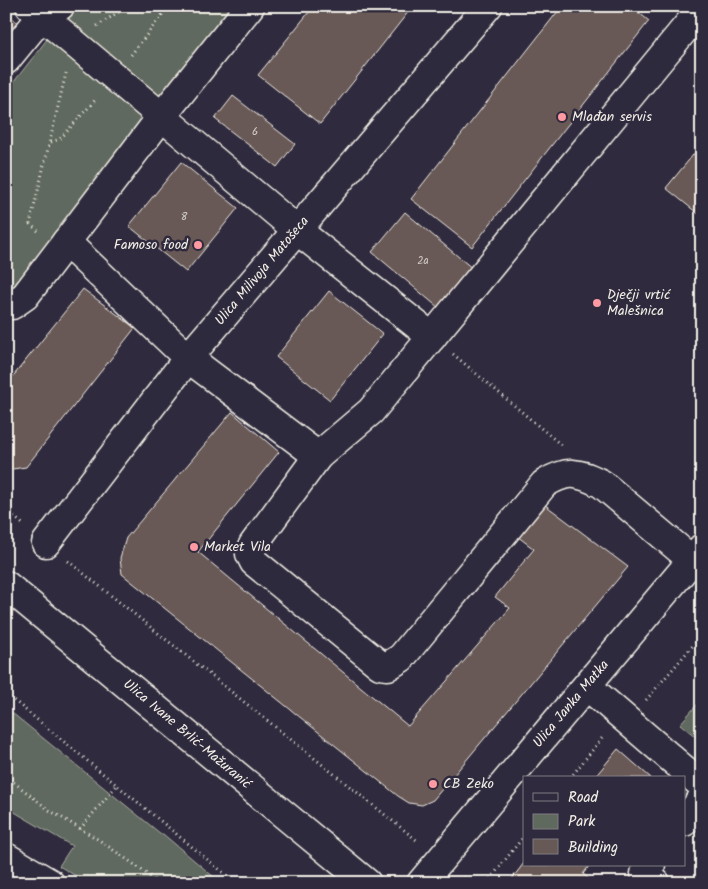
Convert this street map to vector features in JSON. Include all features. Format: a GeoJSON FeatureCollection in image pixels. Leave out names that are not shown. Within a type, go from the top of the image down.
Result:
{"type":"FeatureCollection","features":[{"type":"Feature","properties":{"kind":"street"},"geometry":{"type":"LineString","coordinates":[[6,304],[12,305],[25,296],[162,116],[250,6]]}},
{"type":"Feature","properties":{"kind":"street","name":"Ulica Milivoja Matošeca"},"geometry":{"type":"LineString","coordinates":[[46,543],[188,358],[488,6]]}},
{"type":"Feature","properties":{"kind":"street"},"geometry":{"type":"LineString","coordinates":[[697,554],[602,484],[586,476],[570,473],[558,475],[544,484],[401,658],[388,666],[380,665],[254,562],[250,554],[254,545],[318,456],[371,411],[462,303],[702,8]]}},
{"type":"Feature","properties":{"kind":"street"},"geometry":{"type":"LineString","coordinates":[[6,60],[44,10],[73,42],[297,230],[432,337]]}},
{"type":"Feature","properties":{"kind":"street"},"geometry":{"type":"LineString","coordinates":[[63,246],[188,358],[318,456]]}},
{"type":"Feature","properties":{"kind":"street","name":"Ulica Janka Matka"},"geometry":{"type":"LineString","coordinates":[[421,883],[697,554]]}},
{"type":"Feature","properties":{"kind":"street","name":"Ulica Ivane Brlić-Mažuranić"},"geometry":{"type":"LineString","coordinates":[[6,585],[368,883]]}},
{"type":"Feature","properties":{"kind":"street"},"geometry":{"type":"LineString","coordinates":[[587,686],[702,785]]}},
{"type":"Feature","properties":{"kind":"street"},"geometry":{"type":"LineString","coordinates":[[686,819],[702,799]]}},
{"type":"Feature","properties":{"kind":"street"},"geometry":{"type":"LineString","coordinates":[[6,857],[50,883]]}},
{"type":"Feature","properties":{"kind":"street"},"geometry":{"type":"LineString","coordinates":[[649,866],[645,873],[656,883]]}},
{"type":"Feature","properties":{"kind":"path"},"geometry":{"type":"LineString","coordinates":[[63,246],[30,224],[73,42],[128,6]]}},
{"type":"Feature","properties":{"kind":"path"},"geometry":{"type":"LineString","coordinates":[[432,337],[574,456],[586,476]]}},
{"type":"Feature","properties":{"kind":"path"},"geometry":{"type":"LineString","coordinates":[[6,510],[420,842]]}},
{"type":"Feature","properties":{"kind":"path"},"geometry":{"type":"LineString","coordinates":[[572,776],[702,635]]}},
{"type":"Feature","properties":{"kind":"path"},"geometry":{"type":"LineString","coordinates":[[6,694],[236,883]]}},
{"type":"Feature","properties":{"kind":"path"},"geometry":{"type":"LineString","coordinates":[[6,776],[49,810],[135,865],[158,883]]}},
{"type":"Feature","properties":{"kind":"path"},"geometry":{"type":"LineString","coordinates":[[80,829],[117,785]]}},
{"type":"Feature","properties":{"kind":"path"},"geometry":{"type":"LineString","coordinates":[[487,883],[523,837]]}},
{"type":"Feature","properties":{"kind":"green space"},"geometry":{"type":"Polygon","coordinates":[[[73,6],[239,6],[11,298],[6,295],[6,92],[73,6]]]}},
{"type":"Feature","properties":{"kind":"green space"},"geometry":{"type":"Polygon","coordinates":[[[702,699],[702,742],[680,724],[702,699]]]}},
{"type":"Feature","properties":{"kind":"green space"},"geometry":{"type":"Polygon","coordinates":[[[6,708],[221,883],[88,883],[59,866],[72,846],[6,807],[6,708]]]}},
{"type":"Feature","properties":{"kind":"building"},"geometry":{"type":"Polygon","coordinates":[[[314,6],[413,6],[320,124],[258,75],[314,6]]]}},
{"type":"Feature","properties":{"kind":"building"},"geometry":{"type":"Polygon","coordinates":[[[562,6],[631,6],[649,21],[472,247],[411,199],[562,6]]]}},
{"type":"Feature","properties":{"kind":"building"},"geometry":{"type":"Polygon","coordinates":[[[6,12],[20,25],[6,40],[6,12]]]}},
{"type":"Feature","properties":{"kind":"building"},"geometry":{"type":"Polygon","coordinates":[[[233,96],[295,144],[277,167],[215,119],[233,96]]]}},
{"type":"Feature","properties":{"kind":"building"},"geometry":{"type":"Polygon","coordinates":[[[702,144],[702,217],[666,188],[702,144]]]}},
{"type":"Feature","properties":{"kind":"building"},"geometry":{"type":"Polygon","coordinates":[[[181,162],[238,208],[186,272],[129,226],[181,162]]]}},
{"type":"Feature","properties":{"kind":"building"},"geometry":{"type":"Polygon","coordinates":[[[405,212],[473,269],[440,309],[372,252],[405,212]]]}},
{"type":"Feature","properties":{"kind":"building"},"geometry":{"type":"Polygon","coordinates":[[[83,289],[135,328],[26,467],[6,470],[6,385],[83,289]]]}},
{"type":"Feature","properties":{"kind":"building"},"geometry":{"type":"Polygon","coordinates":[[[329,291],[383,334],[330,400],[276,357],[329,291]]]}},
{"type":"Feature","properties":{"kind":"building"},"geometry":{"type":"Polygon","coordinates":[[[232,412],[279,452],[198,552],[408,726],[510,608],[495,597],[534,549],[517,536],[544,504],[628,567],[433,800],[422,805],[409,803],[398,796],[122,574],[120,558],[126,538],[232,412]]]}},
{"type":"Feature","properties":{"kind":"building"},"geometry":{"type":"Polygon","coordinates":[[[618,749],[649,776],[596,776],[618,749]]]}},
{"type":"Feature","properties":{"kind":"building"},"geometry":{"type":"Polygon","coordinates":[[[523,864],[523,866],[589,866],[583,874],[594,883],[511,883],[511,880],[523,864]]]}},
{"type":"Feature","properties":{"kind":"place","name":"Mlađan servis"},"geometry":{"type":"Point","coordinates":[562,117]}},
{"type":"Feature","properties":{"kind":"place","name":"Famoso food"},"geometry":{"type":"Point","coordinates":[198,245]}},
{"type":"Feature","properties":{"kind":"place","name":"Dječji vrtić Malešnica"},"geometry":{"type":"Point","coordinates":[597,303]}},
{"type":"Feature","properties":{"kind":"place","name":"Market Vila"},"geometry":{"type":"Point","coordinates":[194,547]}},
{"type":"Feature","properties":{"kind":"place","name":"CB Zeko"},"geometry":{"type":"Point","coordinates":[433,784]}}]}
